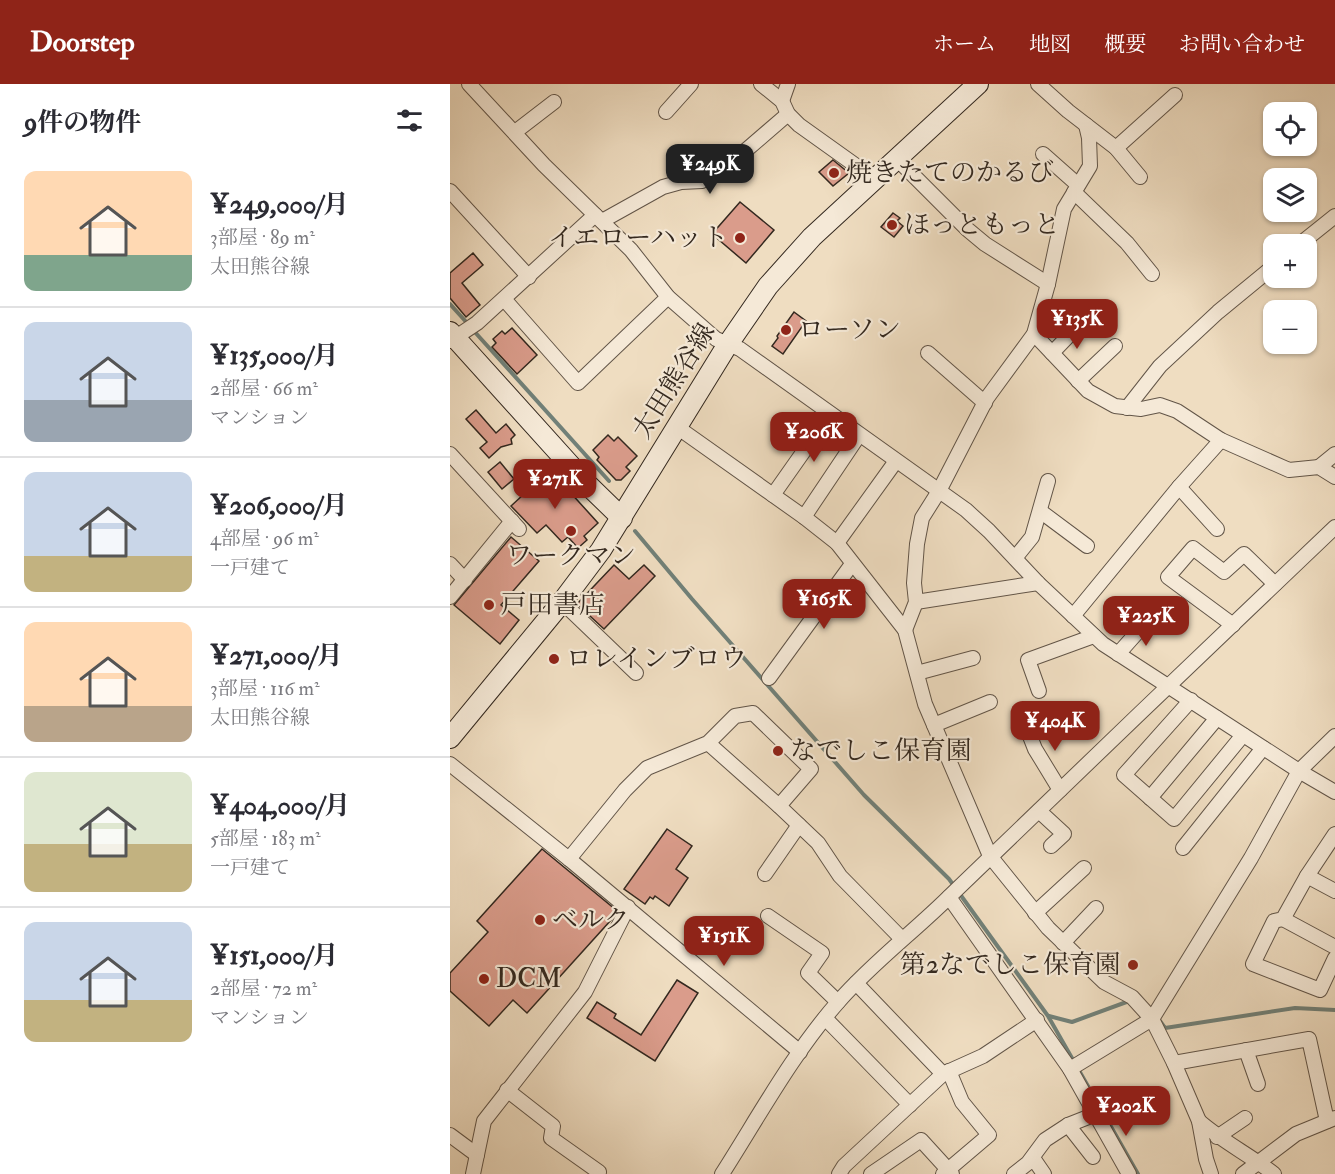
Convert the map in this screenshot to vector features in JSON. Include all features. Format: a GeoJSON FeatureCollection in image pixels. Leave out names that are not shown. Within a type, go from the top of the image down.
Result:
{"type":"FeatureCollection","features":[{"type":"Feature","properties":{"kind":"main road","name":"太田熊谷線"},"geometry":{"type":"LineString","coordinates":[[450,738],[562,602],[622,518],[728,344],[768,286],[791,258],[978,84]]}},
{"type":"Feature","properties":{"kind":"main road"},"geometry":{"type":"LineString","coordinates":[[460,333],[582,479],[622,518]]}},
{"type":"Feature","properties":{"kind":"street"},"geometry":{"type":"LineString","coordinates":[[469,84],[631,250],[668,297],[716,339],[740,349],[974,517],[1038,583],[1094,636],[1118,654],[1335,792]]}},
{"type":"Feature","properties":{"kind":"street"},"geometry":{"type":"LineString","coordinates":[[666,112],[691,84]]}},
{"type":"Feature","properties":{"kind":"street"},"geometry":{"type":"LineString","coordinates":[[761,84],[782,101],[788,114],[799,124],[876,180]]}},
{"type":"Feature","properties":{"kind":"street"},"geometry":{"type":"LineString","coordinates":[[782,101],[788,84]]}},
{"type":"Feature","properties":{"kind":"street"},"geometry":{"type":"LineString","coordinates":[[1038,84],[1116,148],[1140,177]]}},
{"type":"Feature","properties":{"kind":"street"},"geometry":{"type":"LineString","coordinates":[[1116,148],[1175,95]]}},
{"type":"Feature","properties":{"kind":"street"},"geometry":{"type":"LineString","coordinates":[[515,132],[554,102]]}},
{"type":"Feature","properties":{"kind":"street"},"geometry":{"type":"LineString","coordinates":[[460,333],[504,299],[599,218],[663,187],[681,182],[702,181],[723,170],[788,114]]}},
{"type":"Feature","properties":{"kind":"street"},"geometry":{"type":"LineString","coordinates":[[905,630],[916,602],[914,583],[922,518],[939,491],[985,403],[1034,334],[1048,284],[1064,209],[1090,166],[1086,125]]}},
{"type":"Feature","properties":{"kind":"street"},"geometry":{"type":"LineString","coordinates":[[1043,154],[1128,243],[1152,274]]}},
{"type":"Feature","properties":{"kind":"street"},"geometry":{"type":"LineString","coordinates":[[898,160],[967,230],[1048,284]]}},
{"type":"Feature","properties":{"kind":"street"},"geometry":{"type":"LineString","coordinates":[[450,191],[529,277]]}},
{"type":"Feature","properties":{"kind":"street"},"geometry":{"type":"LineString","coordinates":[[1312,234],[1335,216]]}},
{"type":"Feature","properties":{"kind":"street"},"geometry":{"type":"LineString","coordinates":[[1127,408],[1160,366],[1218,312],[1263,275]]}},
{"type":"Feature","properties":{"kind":"street"},"geometry":{"type":"LineString","coordinates":[[504,299],[578,383],[668,297]]}},
{"type":"Feature","properties":{"kind":"street"},"geometry":{"type":"LineString","coordinates":[[1052,352],[1079,325]]}},
{"type":"Feature","properties":{"kind":"street"},"geometry":{"type":"LineString","coordinates":[[1034,334],[1088,391],[1115,406],[1141,409],[1160,405],[1177,411],[1221,440],[1289,470],[1319,467],[1335,454]]}},
{"type":"Feature","properties":{"kind":"street"},"geometry":{"type":"LineString","coordinates":[[1078,381],[1115,346]]}},
{"type":"Feature","properties":{"kind":"street"},"geometry":{"type":"LineString","coordinates":[[928,353],[985,403]]}},
{"type":"Feature","properties":{"kind":"street"},"geometry":{"type":"LineString","coordinates":[[773,495],[830,414]]}},
{"type":"Feature","properties":{"kind":"street"},"geometry":{"type":"LineString","coordinates":[[677,427],[837,543],[905,630],[925,704],[990,856],[1035,913],[1063,943],[1104,982],[1132,997],[1152,1019],[1199,1121],[1211,1174]]}},
{"type":"Feature","properties":{"kind":"street"},"geometry":{"type":"LineString","coordinates":[[804,517],[860,435]]}},
{"type":"Feature","properties":{"kind":"street"},"geometry":{"type":"LineString","coordinates":[[1073,616],[1221,440]]}},
{"type":"Feature","properties":{"kind":"street"},"geometry":{"type":"LineString","coordinates":[[450,454],[515,525],[450,597]]}},
{"type":"Feature","properties":{"kind":"street"},"geometry":{"type":"LineString","coordinates":[[837,543],[896,461]]}},
{"type":"Feature","properties":{"kind":"street"},"geometry":{"type":"LineString","coordinates":[[1319,467],[1335,477]]}},
{"type":"Feature","properties":{"kind":"street"},"geometry":{"type":"LineString","coordinates":[[1015,558],[1032,537],[1048,481]]}},
{"type":"Feature","properties":{"kind":"street"},"geometry":{"type":"LineString","coordinates":[[1179,488],[1217,529]]}},
{"type":"Feature","properties":{"kind":"street"},"geometry":{"type":"LineString","coordinates":[[1040,511],[1087,546]]}},
{"type":"Feature","properties":{"kind":"street"},"geometry":{"type":"LineString","coordinates":[[723,1174],[800,1052],[838,1002],[1039,811],[1167,685],[1335,527]]}},
{"type":"Feature","properties":{"kind":"street"},"geometry":{"type":"LineString","coordinates":[[1233,625],[1168,577],[1193,548],[1224,572],[1244,554],[1275,584]]}},
{"type":"Feature","properties":{"kind":"street"},"geometry":{"type":"LineString","coordinates":[[450,564],[465,580]]}},
{"type":"Feature","properties":{"kind":"street"},"geometry":{"type":"LineString","coordinates":[[769,678],[852,564]]}},
{"type":"Feature","properties":{"kind":"street"},"geometry":{"type":"LineString","coordinates":[[916,602],[1038,583]]}},
{"type":"Feature","properties":{"kind":"street"},"geometry":{"type":"LineString","coordinates":[[562,602],[636,673]]}},
{"type":"Feature","properties":{"kind":"street"},"geometry":{"type":"LineString","coordinates":[[1118,654],[1150,618]]}},
{"type":"Feature","properties":{"kind":"street"},"geometry":{"type":"LineString","coordinates":[[1039,691],[1028,660],[1094,636]]}},
{"type":"Feature","properties":{"kind":"street"},"geometry":{"type":"LineString","coordinates":[[917,673],[974,658]]}},
{"type":"Feature","properties":{"kind":"street"},"geometry":{"type":"LineString","coordinates":[[1191,700],[1124,775],[1174,819],[1243,735]]}},
{"type":"Feature","properties":{"kind":"street"},"geometry":{"type":"LineString","coordinates":[[934,725],[990,702]]}},
{"type":"Feature","properties":{"kind":"street"},"geometry":{"type":"LineString","coordinates":[[569,859],[625,790],[647,768],[708,743],[735,716],[753,713],[811,769],[778,806]]}},
{"type":"Feature","properties":{"kind":"street"},"geometry":{"type":"LineString","coordinates":[[1150,798],[1217,718]]}},
{"type":"Feature","properties":{"kind":"street"},"geometry":{"type":"LineString","coordinates":[[1026,726],[1035,749],[1060,790]]}},
{"type":"Feature","properties":{"kind":"street"},"geometry":{"type":"LineString","coordinates":[[1074,1066],[1152,1019],[1251,858],[1299,771],[1335,736]]}},
{"type":"Feature","properties":{"kind":"street"},"geometry":{"type":"LineString","coordinates":[[708,743],[818,843],[840,876],[902,939]]}},
{"type":"Feature","properties":{"kind":"street"},"geometry":{"type":"LineString","coordinates":[[1183,848],[1263,748]]}},
{"type":"Feature","properties":{"kind":"street"},"geometry":{"type":"LineString","coordinates":[[450,764],[628,907],[800,1052]]}},
{"type":"Feature","properties":{"kind":"street"},"geometry":{"type":"LineString","coordinates":[[1039,811],[1064,834],[1051,846]]}},
{"type":"Feature","properties":{"kind":"street"},"geometry":{"type":"LineString","coordinates":[[765,874],[799,825]]}},
{"type":"Feature","properties":{"kind":"street"},"geometry":{"type":"LineString","coordinates":[[1283,919],[1307,876],[1335,834]]}},
{"type":"Feature","properties":{"kind":"street"},"geometry":{"type":"LineString","coordinates":[[1035,913],[1084,868]]}},
{"type":"Feature","properties":{"kind":"street"},"geometry":{"type":"LineString","coordinates":[[1307,876],[1335,891]]}},
{"type":"Feature","properties":{"kind":"street"},"geometry":{"type":"LineString","coordinates":[[950,896],[1036,1020],[1074,1066],[1096,1114],[1129,1174]]}},
{"type":"Feature","properties":{"kind":"street"},"geometry":{"type":"LineString","coordinates":[[473,1174],[484,1121],[585,992],[628,907]]}},
{"type":"Feature","properties":{"kind":"street"},"geometry":{"type":"LineString","coordinates":[[1063,943],[1096,908]]}},
{"type":"Feature","properties":{"kind":"street"},"geometry":{"type":"LineString","coordinates":[[768,916],[822,953],[808,973],[838,1002]]}},
{"type":"Feature","properties":{"kind":"street"},"geometry":{"type":"LineString","coordinates":[[1335,947],[1283,919],[1274,921],[1253,964],[1320,990],[1335,958]]}},
{"type":"Feature","properties":{"kind":"street"},"geometry":{"type":"LineString","coordinates":[[856,983],[946,1072],[962,1102],[989,1135],[947,1173],[921,1140],[871,1174]]}},
{"type":"Feature","properties":{"kind":"street"},"geometry":{"type":"LineString","coordinates":[[825,1018],[910,1105]]}},
{"type":"Feature","properties":{"kind":"street"},"geometry":{"type":"LineString","coordinates":[[839,1174],[844,1166],[946,1072],[983,1056],[1036,1020]]}},
{"type":"Feature","properties":{"kind":"street"},"geometry":{"type":"LineString","coordinates":[[1174,1063],[1308,1039],[1331,1119],[1296,1134],[1244,1174]]}},
{"type":"Feature","properties":{"kind":"street"},"geometry":{"type":"LineString","coordinates":[[1246,1050],[1258,1084]]}},
{"type":"Feature","properties":{"kind":"street"},"geometry":{"type":"LineString","coordinates":[[507,1090],[553,1125],[551,1138],[599,1172],[598,1174]]}},
{"type":"Feature","properties":{"kind":"street"},"geometry":{"type":"LineString","coordinates":[[1014,1174],[1033,1158],[1045,1140],[1068,1125],[1096,1114]]}},
{"type":"Feature","properties":{"kind":"street"},"geometry":{"type":"LineString","coordinates":[[1217,1137],[1245,1118]]}},
{"type":"Feature","properties":{"kind":"street"},"geometry":{"type":"LineString","coordinates":[[1199,1121],[1217,1137],[1258,1161],[1274,1174]]}},
{"type":"Feature","properties":{"kind":"street"},"geometry":{"type":"LineString","coordinates":[[1068,1125],[1094,1157]]}},
{"type":"Feature","properties":{"kind":"street"},"geometry":{"type":"LineString","coordinates":[[450,1135],[477,1155]]}},
{"type":"Feature","properties":{"kind":"street"},"geometry":{"type":"LineString","coordinates":[[1033,1158],[1044,1174]]}},
{"type":"Feature","properties":{"kind":"building"},"geometry":{"type":"Polygon","coordinates":[[[833,160],[849,173],[833,186],[819,172],[833,160]]]}},
{"type":"Feature","properties":{"kind":"building"},"geometry":{"type":"Polygon","coordinates":[[[740,202],[774,230],[746,263],[712,234],[740,202]]]}},
{"type":"Feature","properties":{"kind":"building"},"geometry":{"type":"Polygon","coordinates":[[[893,213],[900,218],[897,221],[903,226],[894,237],[881,227],[893,213]]]}},
{"type":"Feature","properties":{"kind":"building"},"geometry":{"type":"Polygon","coordinates":[[[473,253],[483,265],[462,283],[480,305],[466,317],[450,298],[450,273],[473,253]]]}},
{"type":"Feature","properties":{"kind":"building"},"geometry":{"type":"Polygon","coordinates":[[[794,312],[806,321],[783,354],[772,346],[794,312]]]}},
{"type":"Feature","properties":{"kind":"building"},"geometry":{"type":"Polygon","coordinates":[[[512,328],[537,355],[517,374],[492,347],[496,343],[493,339],[502,331],[505,334],[512,328]]]}},
{"type":"Feature","properties":{"kind":"building"},"geometry":{"type":"Polygon","coordinates":[[[476,410],[496,433],[506,424],[515,435],[511,439],[512,444],[501,447],[489,458],[480,448],[487,442],[466,419],[476,410]]]}},
{"type":"Feature","properties":{"kind":"building"},"geometry":{"type":"Polygon","coordinates":[[[608,435],[614,441],[618,437],[637,456],[626,467],[630,471],[621,480],[616,480],[597,460],[599,457],[593,450],[608,435]]]}},
{"type":"Feature","properties":{"kind":"building"},"geometry":{"type":"Polygon","coordinates":[[[500,462],[514,479],[502,489],[488,472],[500,462]]]}},
{"type":"Feature","properties":{"kind":"building"},"geometry":{"type":"Polygon","coordinates":[[[550,470],[598,523],[584,536],[587,540],[578,548],[568,537],[562,542],[546,525],[537,533],[511,506],[550,470]]]}},
{"type":"Feature","properties":{"kind":"building"},"geometry":{"type":"Polygon","coordinates":[[[511,537],[539,561],[501,605],[519,620],[500,644],[454,605],[511,537]]]}},
{"type":"Feature","properties":{"kind":"building"},"geometry":{"type":"Polygon","coordinates":[[[614,565],[629,579],[644,565],[655,576],[604,629],[577,604],[614,565]]]}},
{"type":"Feature","properties":{"kind":"building"},"geometry":{"type":"Polygon","coordinates":[[[667,829],[692,846],[676,869],[688,878],[669,906],[655,896],[653,899],[650,897],[645,904],[624,889],[667,829]]]}},
{"type":"Feature","properties":{"kind":"building"},"geometry":{"type":"Polygon","coordinates":[[[542,849],[616,910],[611,920],[527,1013],[513,1000],[489,1026],[450,991],[450,973],[488,932],[477,921],[542,849]]]}},
{"type":"Feature","properties":{"kind":"building"},"geometry":{"type":"Polygon","coordinates":[[[677,980],[698,993],[655,1061],[587,1018],[597,1002],[616,1014],[614,1018],[641,1035],[677,980]]]}},
{"type":"Feature","properties":{"kind":"waterway"},"geometry":{"type":"LineString","coordinates":[[450,304],[468,324]]}},
{"type":"Feature","properties":{"kind":"waterway"},"geometry":{"type":"LineString","coordinates":[[473,330],[609,481]]}},
{"type":"Feature","properties":{"kind":"waterway"},"geometry":{"type":"LineString","coordinates":[[635,531],[864,795],[949,879],[1048,1016],[1138,1174]]}},
{"type":"Feature","properties":{"kind":"waterway"},"geometry":{"type":"LineString","coordinates":[[1049,1016],[1072,1022],[1132,1000]]}},
{"type":"Feature","properties":{"kind":"waterway"},"geometry":{"type":"LineString","coordinates":[[1160,1021],[1165,1028],[1295,1008],[1335,1010]]}},
{"type":"Feature","properties":{"kind":"place","name":"焼きたてのかるび"},"geometry":{"type":"Point","coordinates":[834,173]}},
{"type":"Feature","properties":{"kind":"place","name":"ほっともっと"},"geometry":{"type":"Point","coordinates":[892,225]}},
{"type":"Feature","properties":{"kind":"place","name":"イエローハット"},"geometry":{"type":"Point","coordinates":[740,238]}},
{"type":"Feature","properties":{"kind":"place","name":"ローソン"},"geometry":{"type":"Point","coordinates":[786,330]}},
{"type":"Feature","properties":{"kind":"place","name":"ワークマン"},"geometry":{"type":"Point","coordinates":[571,531]}},
{"type":"Feature","properties":{"kind":"place","name":"戸田書店"},"geometry":{"type":"Point","coordinates":[489,605]}},
{"type":"Feature","properties":{"kind":"place","name":"ロレインブロウ"},"geometry":{"type":"Point","coordinates":[554,659]}},
{"type":"Feature","properties":{"kind":"place","name":"なでしこ保育園"},"geometry":{"type":"Point","coordinates":[778,751]}},
{"type":"Feature","properties":{"kind":"place","name":"ベルク"},"geometry":{"type":"Point","coordinates":[540,920]}},
{"type":"Feature","properties":{"kind":"place","name":"第2なでしこ保育園"},"geometry":{"type":"Point","coordinates":[1133,965]}},
{"type":"Feature","properties":{"kind":"place","name":"DCM"},"geometry":{"type":"Point","coordinates":[484,979]}}]}
